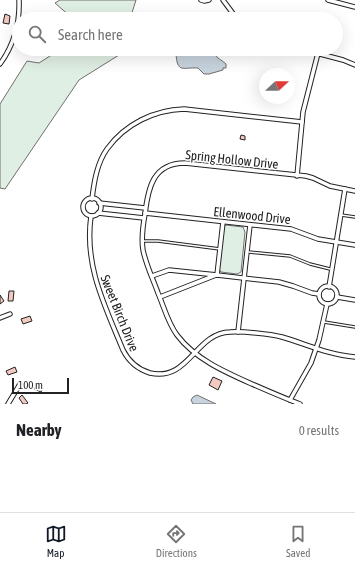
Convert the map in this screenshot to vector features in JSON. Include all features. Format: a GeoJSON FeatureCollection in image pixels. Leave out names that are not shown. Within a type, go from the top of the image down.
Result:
{"type":"FeatureCollection","features":[{"type":"Feature","properties":{"kind":"street"},"geometry":{"type":"LineString","coordinates":[[19,0],[19,12]]}},
{"type":"Feature","properties":{"kind":"street"},"geometry":{"type":"LineString","coordinates":[[201,0],[209,0]]}},
{"type":"Feature","properties":{"kind":"street"},"geometry":{"type":"LineString","coordinates":[[223,0],[232,12]]}},
{"type":"Feature","properties":{"kind":"street"},"geometry":{"type":"LineString","coordinates":[[328,0],[355,6]]}},
{"type":"Feature","properties":{"kind":"street"},"geometry":{"type":"LineString","coordinates":[[0,64],[7,54],[12,43]]}},
{"type":"Feature","properties":{"kind":"street"},"geometry":{"type":"LineString","coordinates":[[297,176],[305,100],[317,56]]}},
{"type":"Feature","properties":{"kind":"street"},"geometry":{"type":"LineString","coordinates":[[329,56],[355,65]]}},
{"type":"Feature","properties":{"kind":"street"},"geometry":{"type":"LineString","coordinates":[[92,199],[95,178],[107,149],[123,132],[135,123],[156,113],[184,109],[302,122]]}},
{"type":"Feature","properties":{"kind":"street","name":"Spring Hollow Drive"},"geometry":{"type":"LineString","coordinates":[[300,404],[220,369],[195,352],[177,335],[170,325],[143,251],[142,241],[148,190],[151,182],[157,174],[165,168],[178,163],[313,178],[330,186],[355,191]]}},
{"type":"Feature","properties":{"kind":"street"},"geometry":{"type":"LineString","coordinates":[[329,287],[345,189]]}},
{"type":"Feature","properties":{"kind":"street"},"geometry":{"type":"LineString","coordinates":[[144,218],[98,213],[91,216],[85,213],[83,206],[88,199],[92,199],[99,203],[145,208]]}},
{"type":"Feature","properties":{"kind":"street"},"geometry":{"type":"LineString","coordinates":[[98,213],[100,207],[99,203]]}},
{"type":"Feature","properties":{"kind":"street","name":"Ellenwood Drive"},"geometry":{"type":"LineString","coordinates":[[145,213],[291,229],[318,239],[355,245]]}},
{"type":"Feature","properties":{"kind":"street","name":"Sweet Birch Drive"},"geometry":{"type":"LineString","coordinates":[[91,216],[89,252],[98,287],[123,350],[128,359],[135,366],[144,371],[154,374],[163,374],[180,368],[209,338],[217,334],[230,332],[280,337],[337,355],[355,357]]}},
{"type":"Feature","properties":{"kind":"street"},"geometry":{"type":"LineString","coordinates":[[217,275],[223,222]]}},
{"type":"Feature","properties":{"kind":"street"},"geometry":{"type":"LineString","coordinates":[[238,332],[250,225]]}},
{"type":"Feature","properties":{"kind":"street"},"geometry":{"type":"LineString","coordinates":[[152,276],[169,270],[217,275],[279,282],[319,294]]}},
{"type":"Feature","properties":{"kind":"street"},"geometry":{"type":"LineString","coordinates":[[160,297],[217,275]]}},
{"type":"Feature","properties":{"kind":"street"},"geometry":{"type":"LineString","coordinates":[[319,294],[323,288],[329,287],[336,291],[337,297],[333,302],[327,304]]}},
{"type":"Feature","properties":{"kind":"street"},"geometry":{"type":"LineString","coordinates":[[319,294],[322,301],[327,304]]}},
{"type":"Feature","properties":{"kind":"street"},"geometry":{"type":"LineString","coordinates":[[337,297],[355,300]]}},
{"type":"Feature","properties":{"kind":"street"},"geometry":{"type":"LineString","coordinates":[[290,400],[311,363],[324,322],[327,304]]}},
{"type":"Feature","properties":{"kind":"street"},"geometry":{"type":"LineString","coordinates":[[0,318],[10,314]]}},
{"type":"Feature","properties":{"kind":"street"},"geometry":{"type":"LineString","coordinates":[[8,404],[20,384]]}},
{"type":"Feature","properties":{"kind":"lane"},"geometry":{"type":"LineString","coordinates":[[341,215],[355,217]]}},
{"type":"Feature","properties":{"kind":"lane"},"geometry":{"type":"LineString","coordinates":[[142,241],[158,241],[220,249]]}},
{"type":"Feature","properties":{"kind":"lane"},"geometry":{"type":"LineString","coordinates":[[247,252],[290,256],[310,264],[332,269]]}},
{"type":"Feature","properties":{"kind":"lane"},"geometry":{"type":"LineString","coordinates":[[324,322],[355,327]]}},
{"type":"Feature","properties":{"kind":"green space"},"geometry":{"type":"Polygon","coordinates":[[[60,0],[136,0],[132,12],[65,12],[55,3],[60,0]]]}},
{"type":"Feature","properties":{"kind":"green space"},"geometry":{"type":"Polygon","coordinates":[[[50,56],[117,56],[79,80],[5,189],[0,188],[0,104],[27,61],[39,63],[50,56]]]}},
{"type":"Feature","properties":{"kind":"green space"},"geometry":{"type":"Polygon","coordinates":[[[226,225],[243,227],[245,232],[241,272],[237,274],[221,272],[219,269],[223,228],[226,225]]]}},
{"type":"Feature","properties":{"kind":"shaded area"},"geometry":{"type":"Polygon","coordinates":[[[176,56],[216,56],[226,64],[226,68],[209,74],[204,74],[198,68],[179,67],[176,56]]]}},
{"type":"Feature","properties":{"kind":"shaded area"},"geometry":{"type":"Polygon","coordinates":[[[197,395],[216,404],[193,404],[191,400],[197,395]]]}},
{"type":"Feature","properties":{"kind":"building"},"geometry":{"type":"Polygon","coordinates":[[[5,14],[10,16],[9,24],[3,23],[5,14]]]}},
{"type":"Feature","properties":{"kind":"building"},"geometry":{"type":"Polygon","coordinates":[[[241,135],[245,136],[245,140],[240,139],[241,135]]]}},
{"type":"Feature","properties":{"kind":"building"},"geometry":{"type":"Polygon","coordinates":[[[9,291],[14,291],[13,301],[8,301],[9,291]]]}},
{"type":"Feature","properties":{"kind":"building"},"geometry":{"type":"Polygon","coordinates":[[[0,295],[4,301],[0,304],[0,295]]]}},
{"type":"Feature","properties":{"kind":"building"},"geometry":{"type":"Polygon","coordinates":[[[30,316],[32,321],[23,324],[21,319],[30,316]]]}},
{"type":"Feature","properties":{"kind":"building"},"geometry":{"type":"Polygon","coordinates":[[[15,367],[17,372],[8,375],[6,371],[15,367]]]}},
{"type":"Feature","properties":{"kind":"building"},"geometry":{"type":"Polygon","coordinates":[[[213,377],[222,381],[218,390],[209,385],[213,377]]]}},
{"type":"Feature","properties":{"kind":"building"},"geometry":{"type":"Polygon","coordinates":[[[36,385],[43,388],[41,392],[34,389],[36,385]]]}},
{"type":"Feature","properties":{"kind":"building"},"geometry":{"type":"Polygon","coordinates":[[[22,395],[28,403],[23,404],[19,398],[22,395]]]}}]}
